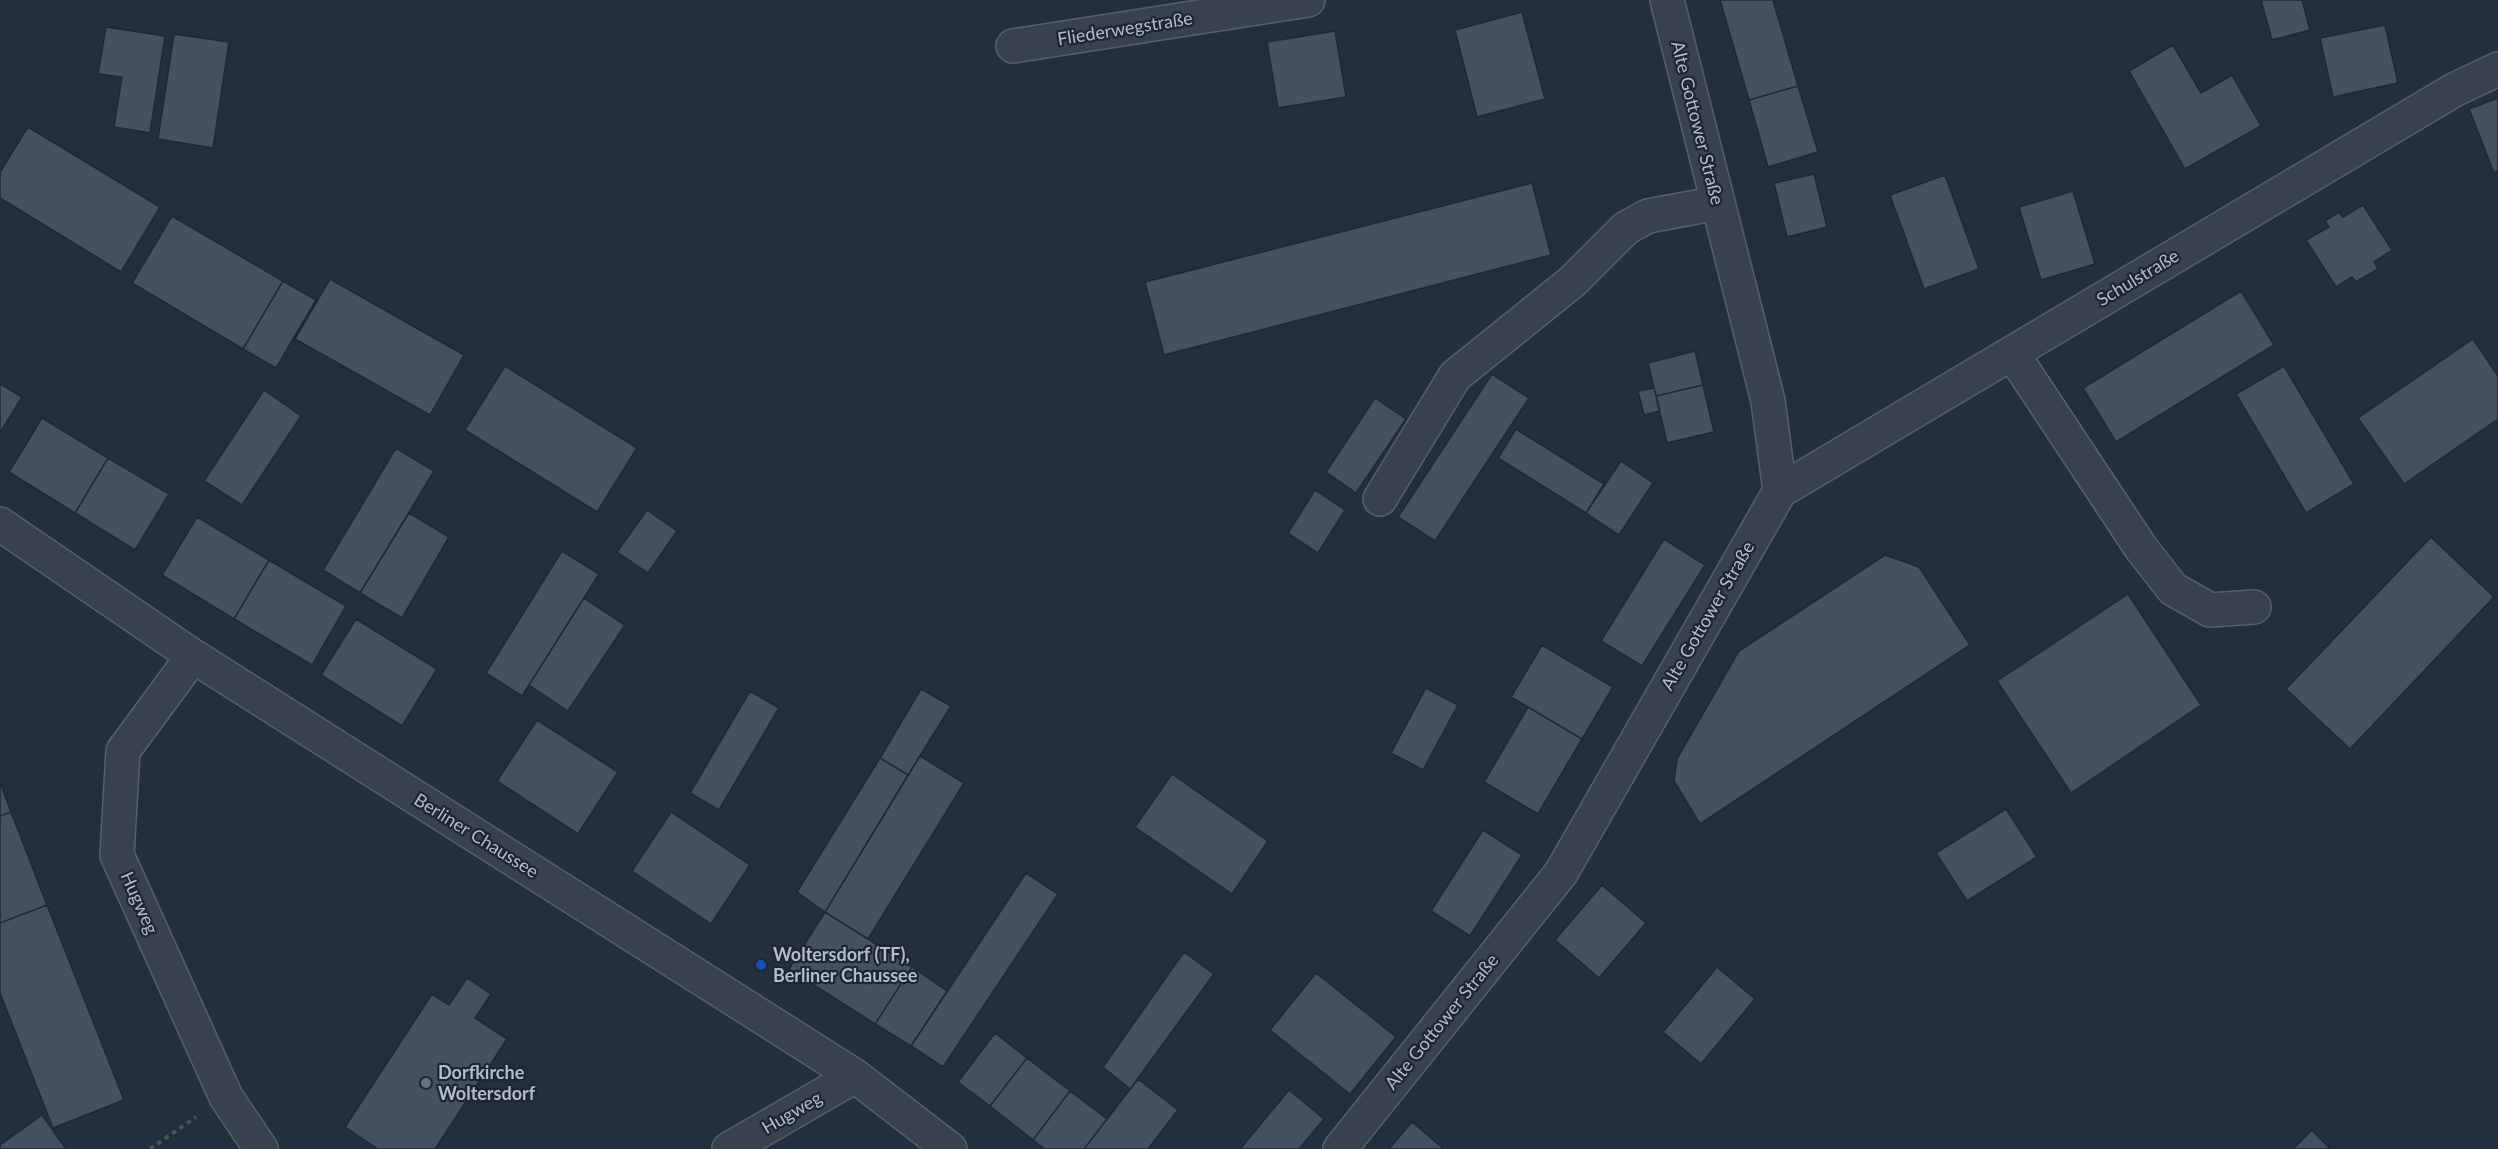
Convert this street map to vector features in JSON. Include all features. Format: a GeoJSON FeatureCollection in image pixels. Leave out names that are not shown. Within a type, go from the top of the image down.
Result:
{"type":"FeatureCollection","features":[{"type":"Feature","properties":{"kind":"street","name":"Fliederwegstraße"},"geometry":{"type":"LineString","coordinates":[[1013,46],[1308,0]]}},
{"type":"Feature","properties":{"kind":"street","name":"Alte Gottower Straße"},"geometry":{"type":"LineString","coordinates":[[1340,1149],[1561,873],[1780,491],[1768,401],[1666,0]]}},
{"type":"Feature","properties":{"kind":"street","name":"Schulstraße"},"geometry":{"type":"LineString","coordinates":[[1780,491],[2454,90],[2498,69]]}},
{"type":"Feature","properties":{"kind":"street"},"geometry":{"type":"LineString","coordinates":[[1380,499],[1455,376],[1574,281],[1626,228],[1648,216],[1718,203]]}},
{"type":"Feature","properties":{"kind":"street"},"geometry":{"type":"LineString","coordinates":[[2012,353],[2141,548],[2173,589],[2210,610],[2254,607]]}},
{"type":"Feature","properties":{"kind":"street","name":"Berliner Chaussee"},"geometry":{"type":"LineString","coordinates":[[0,524],[193,656],[855,1076],[950,1149]]}},
{"type":"Feature","properties":{"kind":"street","name":"Hugweg"},"geometry":{"type":"LineString","coordinates":[[193,656],[123,751],[117,855],[226,1097],[261,1149]]}},
{"type":"Feature","properties":{"kind":"street","name":"Hugweg"},"geometry":{"type":"LineString","coordinates":[[729,1149],[855,1076]]}},
{"type":"Feature","properties":{"kind":"path"},"geometry":{"type":"LineString","coordinates":[[150,1149],[226,1097]]}},
{"type":"Feature","properties":{"kind":"building"},"geometry":{"type":"Polygon","coordinates":[[[1720,0],[1773,0],[1798,86],[1749,100],[1720,0]]]}},
{"type":"Feature","properties":{"kind":"building"},"geometry":{"type":"Polygon","coordinates":[[[2261,0],[2302,0],[2310,30],[2272,40],[2261,0]]]}},
{"type":"Feature","properties":{"kind":"building"},"geometry":{"type":"Polygon","coordinates":[[[1522,12],[1545,99],[1477,117],[1455,30],[1522,12]]]}},
{"type":"Feature","properties":{"kind":"building"},"geometry":{"type":"Polygon","coordinates":[[[2385,25],[2398,83],[2333,97],[2320,38],[2385,25]]]}},
{"type":"Feature","properties":{"kind":"building"},"geometry":{"type":"Polygon","coordinates":[[[106,27],[165,36],[150,133],[114,127],[122,77],[98,74],[106,27]]]}},
{"type":"Feature","properties":{"kind":"building"},"geometry":{"type":"Polygon","coordinates":[[[1335,31],[1346,97],[1278,108],[1267,42],[1335,31]]]}},
{"type":"Feature","properties":{"kind":"building"},"geometry":{"type":"Polygon","coordinates":[[[174,34],[229,42],[213,148],[158,139],[174,34]]]}},
{"type":"Feature","properties":{"kind":"building"},"geometry":{"type":"Polygon","coordinates":[[[2173,45],[2201,93],[2232,75],[2261,126],[2185,169],[2129,71],[2173,45]]]}},
{"type":"Feature","properties":{"kind":"building"},"geometry":{"type":"Polygon","coordinates":[[[1798,86],[1818,152],[1768,167],[1749,100],[1798,86]]]}},
{"type":"Feature","properties":{"kind":"building"},"geometry":{"type":"Polygon","coordinates":[[[2498,98],[2498,171],[2494,173],[2469,109],[2498,98]]]}},
{"type":"Feature","properties":{"kind":"building"},"geometry":{"type":"Polygon","coordinates":[[[28,127],[160,207],[121,272],[0,198],[0,172],[28,127]]]}},
{"type":"Feature","properties":{"kind":"building"},"geometry":{"type":"Polygon","coordinates":[[[1814,174],[1827,227],[1787,237],[1774,183],[1814,174]]]}},
{"type":"Feature","properties":{"kind":"building"},"geometry":{"type":"Polygon","coordinates":[[[1945,175],[1979,269],[1924,289],[1890,195],[1945,175]]]}},
{"type":"Feature","properties":{"kind":"building"},"geometry":{"type":"Polygon","coordinates":[[[1532,183],[1551,255],[1164,355],[1145,282],[1532,183]]]}},
{"type":"Feature","properties":{"kind":"building"},"geometry":{"type":"Polygon","coordinates":[[[2073,191],[2095,264],[2041,280],[2019,207],[2073,191]]]}},
{"type":"Feature","properties":{"kind":"building"},"geometry":{"type":"Polygon","coordinates":[[[2363,205],[2392,250],[2374,262],[2378,269],[2356,282],[2352,277],[2336,287],[2306,240],[2329,227],[2325,221],[2339,212],[2343,217],[2363,205]]]}},
{"type":"Feature","properties":{"kind":"building"},"geometry":{"type":"Polygon","coordinates":[[[172,216],[283,281],[243,349],[132,283],[172,216]]]}},
{"type":"Feature","properties":{"kind":"building"},"geometry":{"type":"Polygon","coordinates":[[[330,279],[464,355],[430,415],[295,339],[330,279]]]}},
{"type":"Feature","properties":{"kind":"building"},"geometry":{"type":"Polygon","coordinates":[[[283,281],[316,300],[276,368],[243,349],[283,281]]]}},
{"type":"Feature","properties":{"kind":"building"},"geometry":{"type":"Polygon","coordinates":[[[2241,291],[2274,345],[2116,442],[2083,388],[2241,291]]]}},
{"type":"Feature","properties":{"kind":"building"},"geometry":{"type":"Polygon","coordinates":[[[2473,339],[2498,376],[2498,419],[2404,484],[2358,418],[2473,339]]]}},
{"type":"Feature","properties":{"kind":"building"},"geometry":{"type":"Polygon","coordinates":[[[1695,351],[1703,385],[1656,396],[1648,363],[1695,351]]]}},
{"type":"Feature","properties":{"kind":"building"},"geometry":{"type":"Polygon","coordinates":[[[505,366],[637,448],[597,512],[465,430],[505,366]]]}},
{"type":"Feature","properties":{"kind":"building"},"geometry":{"type":"Polygon","coordinates":[[[2284,366],[2354,484],[2306,513],[2236,394],[2284,366]]]}},
{"type":"Feature","properties":{"kind":"building"},"geometry":{"type":"Polygon","coordinates":[[[1492,374],[1529,398],[1435,541],[1398,517],[1492,374]]]}},
{"type":"Feature","properties":{"kind":"building"},"geometry":{"type":"Polygon","coordinates":[[[0,384],[22,397],[0,433],[0,384]]]}},
{"type":"Feature","properties":{"kind":"building"},"geometry":{"type":"Polygon","coordinates":[[[1703,385],[1714,432],[1667,443],[1656,396],[1703,385]]]}},
{"type":"Feature","properties":{"kind":"building"},"geometry":{"type":"Polygon","coordinates":[[[1654,388],[1660,411],[1644,415],[1638,391],[1654,388]]]}},
{"type":"Feature","properties":{"kind":"building"},"geometry":{"type":"Polygon","coordinates":[[[264,390],[301,416],[242,505],[204,481],[264,390]]]}},
{"type":"Feature","properties":{"kind":"building"},"geometry":{"type":"Polygon","coordinates":[[[1375,398],[1406,419],[1356,493],[1326,472],[1375,398]]]}},
{"type":"Feature","properties":{"kind":"building"},"geometry":{"type":"Polygon","coordinates":[[[42,418],[108,458],[75,513],[9,472],[42,418]]]}},
{"type":"Feature","properties":{"kind":"building"},"geometry":{"type":"Polygon","coordinates":[[[1516,429],[1604,484],[1586,513],[1498,458],[1516,429]]]}},
{"type":"Feature","properties":{"kind":"building"},"geometry":{"type":"Polygon","coordinates":[[[396,448],[434,471],[360,593],[323,570],[396,448]]]}},
{"type":"Feature","properties":{"kind":"building"},"geometry":{"type":"Polygon","coordinates":[[[108,458],[169,494],[135,550],[75,513],[108,458]]]}},
{"type":"Feature","properties":{"kind":"building"},"geometry":{"type":"Polygon","coordinates":[[[1621,461],[1653,483],[1619,535],[1586,513],[1621,461]]]}},
{"type":"Feature","properties":{"kind":"building"},"geometry":{"type":"Polygon","coordinates":[[[1315,490],[1345,510],[1318,553],[1288,533],[1315,490]]]}},
{"type":"Feature","properties":{"kind":"building"},"geometry":{"type":"Polygon","coordinates":[[[647,510],[677,531],[648,573],[617,552],[647,510]]]}},
{"type":"Feature","properties":{"kind":"building"},"geometry":{"type":"Polygon","coordinates":[[[409,513],[449,537],[402,618],[360,593],[409,513]]]}},
{"type":"Feature","properties":{"kind":"building"},"geometry":{"type":"Polygon","coordinates":[[[197,517],[269,560],[234,619],[162,575],[197,517]]]}},
{"type":"Feature","properties":{"kind":"building"},"geometry":{"type":"Polygon","coordinates":[[[2431,537],[2494,597],[2350,749],[2286,689],[2431,537]]]}},
{"type":"Feature","properties":{"kind":"building"},"geometry":{"type":"Polygon","coordinates":[[[1664,539],[1705,565],[1642,666],[1601,641],[1664,539]]]}},
{"type":"Feature","properties":{"kind":"building"},"geometry":{"type":"Polygon","coordinates":[[[562,551],[599,574],[522,696],[486,673],[562,551]]]}},
{"type":"Feature","properties":{"kind":"building"},"geometry":{"type":"Polygon","coordinates":[[[1885,555],[1919,567],[1970,645],[1700,824],[1674,781],[1677,759],[1739,651],[1885,555]]]}},
{"type":"Feature","properties":{"kind":"building"},"geometry":{"type":"Polygon","coordinates":[[[269,560],[346,606],[312,665],[234,619],[269,560]]]}},
{"type":"Feature","properties":{"kind":"building"},"geometry":{"type":"Polygon","coordinates":[[[2128,594],[2201,705],[2071,793],[1997,681],[2128,594]]]}},
{"type":"Feature","properties":{"kind":"building"},"geometry":{"type":"Polygon","coordinates":[[[584,598],[625,625],[568,711],[529,685],[584,598]]]}},
{"type":"Feature","properties":{"kind":"building"},"geometry":{"type":"Polygon","coordinates":[[[356,619],[437,669],[402,726],[321,675],[356,619]]]}},
{"type":"Feature","properties":{"kind":"building"},"geometry":{"type":"Polygon","coordinates":[[[1542,645],[1613,687],[1582,739],[1511,697],[1542,645]]]}},
{"type":"Feature","properties":{"kind":"building"},"geometry":{"type":"Polygon","coordinates":[[[1426,688],[1458,705],[1423,770],[1391,753],[1426,688]]]}},
{"type":"Feature","properties":{"kind":"building"},"geometry":{"type":"Polygon","coordinates":[[[921,689],[951,706],[908,775],[880,758],[921,689]]]}},
{"type":"Feature","properties":{"kind":"building"},"geometry":{"type":"Polygon","coordinates":[[[750,691],[779,708],[719,810],[690,793],[750,691]]]}},
{"type":"Feature","properties":{"kind":"building"},"geometry":{"type":"Polygon","coordinates":[[[1528,707],[1582,739],[1538,814],[1484,782],[1528,707]]]}},
{"type":"Feature","properties":{"kind":"building"},"geometry":{"type":"Polygon","coordinates":[[[537,720],[618,772],[578,834],[497,781],[537,720]]]}},
{"type":"Feature","properties":{"kind":"building"},"geometry":{"type":"Polygon","coordinates":[[[920,756],[964,783],[868,939],[825,912],[920,756]]]}},
{"type":"Feature","properties":{"kind":"building"},"geometry":{"type":"Polygon","coordinates":[[[880,758],[908,775],[825,912],[797,892],[880,758]]]}},
{"type":"Feature","properties":{"kind":"building"},"geometry":{"type":"Polygon","coordinates":[[[1172,774],[1268,841],[1232,894],[1135,827],[1172,774]]]}},
{"type":"Feature","properties":{"kind":"building"},"geometry":{"type":"Polygon","coordinates":[[[0,782],[11,812],[0,816],[0,782]]]}},
{"type":"Feature","properties":{"kind":"building"},"geometry":{"type":"Polygon","coordinates":[[[2006,809],[2037,857],[1967,901],[1936,853],[2006,809]]]}},
{"type":"Feature","properties":{"kind":"building"},"geometry":{"type":"Polygon","coordinates":[[[11,812],[47,905],[0,923],[0,816],[11,812]]]}},
{"type":"Feature","properties":{"kind":"building"},"geometry":{"type":"Polygon","coordinates":[[[671,812],[750,865],[711,924],[632,871],[671,812]]]}},
{"type":"Feature","properties":{"kind":"building"},"geometry":{"type":"Polygon","coordinates":[[[1483,830],[1522,855],[1470,936],[1431,911],[1483,830]]]}},
{"type":"Feature","properties":{"kind":"building"},"geometry":{"type":"Polygon","coordinates":[[[1026,873],[1058,894],[943,1067],[911,1046],[1026,873]]]}},
{"type":"Feature","properties":{"kind":"building"},"geometry":{"type":"Polygon","coordinates":[[[1602,885],[1646,923],[1599,978],[1555,940],[1602,885]]]}},
{"type":"Feature","properties":{"kind":"building"},"geometry":{"type":"Polygon","coordinates":[[[47,905],[124,1100],[53,1128],[0,993],[0,923],[47,905]]]}},
{"type":"Feature","properties":{"kind":"building"},"geometry":{"type":"Polygon","coordinates":[[[825,912],[912,967],[875,1024],[789,969],[825,912]]]}},
{"type":"Feature","properties":{"kind":"building"},"geometry":{"type":"Polygon","coordinates":[[[1184,952],[1214,974],[1130,1089],[1103,1067],[1184,952]]]}},
{"type":"Feature","properties":{"kind":"building"},"geometry":{"type":"Polygon","coordinates":[[[912,967],[947,991],[911,1046],[875,1024],[912,967]]]}},
{"type":"Feature","properties":{"kind":"building"},"geometry":{"type":"Polygon","coordinates":[[[1717,967],[1755,999],[1701,1064],[1663,1032],[1717,967]]]}},
{"type":"Feature","properties":{"kind":"building"},"geometry":{"type":"Polygon","coordinates":[[[1316,973],[1396,1037],[1350,1094],[1270,1030],[1316,973]]]}},
{"type":"Feature","properties":{"kind":"building","name":"Dorfkirche Woltersdorf"},"geometry":{"type":"Polygon","coordinates":[[[467,978],[491,994],[475,1018],[507,1039],[435,1149],[378,1149],[345,1127],[432,994],[449,1005],[467,978]]]}},
{"type":"Feature","properties":{"kind":"building"},"geometry":{"type":"Polygon","coordinates":[[[995,1033],[1027,1058],[990,1106],[958,1082],[995,1033]]]}},
{"type":"Feature","properties":{"kind":"building"},"geometry":{"type":"Polygon","coordinates":[[[1027,1058],[1070,1091],[1033,1140],[990,1106],[1027,1058]]]}},
{"type":"Feature","properties":{"kind":"building"},"geometry":{"type":"Polygon","coordinates":[[[1138,1079],[1178,1110],[1148,1149],[1084,1149],[1138,1079]]]}},
{"type":"Feature","properties":{"kind":"building"},"geometry":{"type":"Polygon","coordinates":[[[1289,1090],[1324,1119],[1299,1149],[1240,1149],[1289,1090]]]}},
{"type":"Feature","properties":{"kind":"building"},"geometry":{"type":"Polygon","coordinates":[[[1070,1091],[1107,1119],[1084,1149],[1045,1149],[1033,1140],[1070,1091]]]}},
{"type":"Feature","properties":{"kind":"building"},"geometry":{"type":"Polygon","coordinates":[[[42,1115],[66,1149],[0,1149],[0,1145],[42,1115]]]}},
{"type":"Feature","properties":{"kind":"building"},"geometry":{"type":"Polygon","coordinates":[[[1412,1122],[1444,1149],[1389,1149],[1412,1122]]]}},
{"type":"Feature","properties":{"kind":"building"},"geometry":{"type":"Polygon","coordinates":[[[2312,1130],[2330,1149],[2293,1149],[2312,1130]]]}},
{"type":"Feature","properties":{"kind":"place","name":"Woltersdorf (TF), Berliner Chaussee"},"geometry":{"type":"Point","coordinates":[761,965]}},
{"type":"Feature","properties":{"kind":"place","name":"Dorfkirche Woltersdorf"},"geometry":{"type":"Point","coordinates":[426,1083]}}]}
